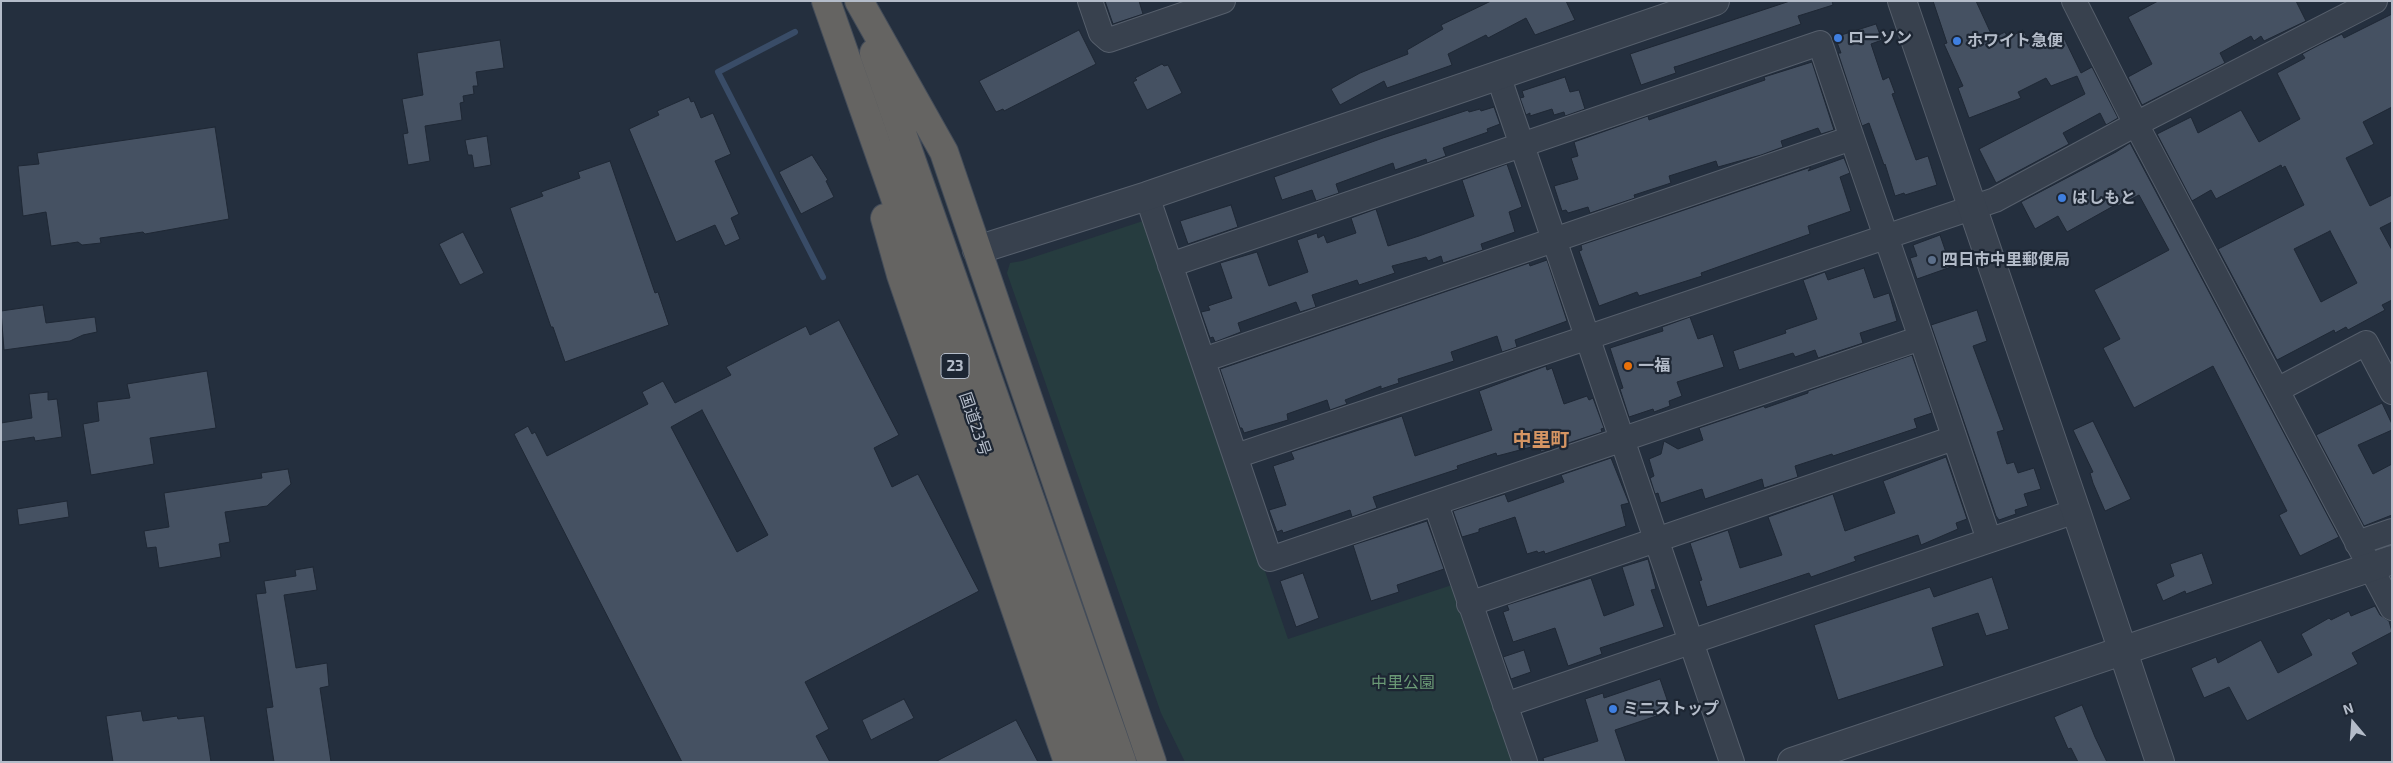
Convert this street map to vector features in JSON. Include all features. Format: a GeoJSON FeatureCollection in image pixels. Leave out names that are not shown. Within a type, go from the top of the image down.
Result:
{"type":"FeatureCollection","features":[{"type":"Feature","properties":{"kind":"highway","name":"国道23号"},"geometry":{"type":"LineString","coordinates":[[826,1],[1095,726],[1122,762]]}},
{"type":"Feature","properties":{"kind":"highway"},"geometry":{"type":"LineString","coordinates":[[826,1],[900,275],[1068,762]]}},
{"type":"Feature","properties":{"kind":"highway","name":"国道23号"},"geometry":{"type":"LineString","coordinates":[[857,1],[1095,726],[1093,762]]}},
{"type":"Feature","properties":{"kind":"highway"},"geometry":{"type":"LineString","coordinates":[[857,1],[944,152],[1152,762]]}},
{"type":"Feature","properties":{"kind":"street"},"geometry":{"type":"LineString","coordinates":[[1090,1],[1101,34],[1109,40],[1223,1]]}},
{"type":"Feature","properties":{"kind":"street"},"geometry":{"type":"LineString","coordinates":[[977,250],[1147,196],[1715,1]]}},
{"type":"Feature","properties":{"kind":"street"},"geometry":{"type":"LineString","coordinates":[[1902,1],[2160,762]]}},
{"type":"Feature","properties":{"kind":"street"},"geometry":{"type":"LineString","coordinates":[[2074,1],[2136,124],[2357,543],[2383,563],[2392,608]]}},
{"type":"Feature","properties":{"kind":"street"},"geometry":{"type":"LineString","coordinates":[[1236,456],[1994,200],[2136,124],[2375,1]]}},
{"type":"Feature","properties":{"kind":"street"},"geometry":{"type":"LineString","coordinates":[[1170,265],[1820,43],[1989,540]]}},
{"type":"Feature","properties":{"kind":"street"},"geometry":{"type":"LineString","coordinates":[[1498,75],[1624,440],[1732,762]]}},
{"type":"Feature","properties":{"kind":"street"},"geometry":{"type":"LineString","coordinates":[[1203,360],[1852,138]]}},
{"type":"Feature","properties":{"kind":"street"},"geometry":{"type":"LineString","coordinates":[[1147,196],[1270,559],[1921,338]]}},
{"type":"Feature","properties":{"kind":"street"},"geometry":{"type":"LineString","coordinates":[[2277,390],[2366,344],[2392,392]]}},
{"type":"Feature","properties":{"kind":"street"},"geometry":{"type":"LineString","coordinates":[[1470,604],[1954,438]]}},
{"type":"Feature","properties":{"kind":"street"},"geometry":{"type":"LineString","coordinates":[[1436,504],[1525,762]]}},
{"type":"Feature","properties":{"kind":"street"},"geometry":{"type":"LineString","coordinates":[[1505,705],[2076,511]]}},
{"type":"Feature","properties":{"kind":"street"},"geometry":{"type":"LineString","coordinates":[[2357,543],[2392,531]]}},
{"type":"Feature","properties":{"kind":"street"},"geometry":{"type":"LineString","coordinates":[[1792,762],[2383,563]]}},
{"type":"Feature","properties":{"kind":"green space","name":"中里公園"},"geometry":{"type":"Polygon","coordinates":[[[1146,220],[1288,639],[1455,584],[1516,762],[1185,762],[1161,713],[1007,273],[1010,263],[1022,261],[1146,220]]]}},
{"type":"Feature","properties":{"kind":"building"},"geometry":{"type":"Polygon","coordinates":[[[1105,1],[1139,1],[1143,14],[1113,24],[1105,1]]]}},
{"type":"Feature","properties":{"kind":"building"},"geometry":{"type":"Polygon","coordinates":[[[1491,1],[1566,1],[1575,20],[1535,35],[1526,18],[1488,38],[1486,35],[1448,54],[1452,65],[1387,88],[1384,81],[1340,105],[1331,89],[1360,73],[1408,54],[1407,50],[1443,29],[1441,25],[1491,1]]]}},
{"type":"Feature","properties":{"kind":"building"},"geometry":{"type":"Polygon","coordinates":[[[1790,1],[1832,1],[1833,5],[1798,16],[1801,24],[1674,67],[1676,73],[1641,85],[1630,54],[1790,1]]]}},
{"type":"Feature","properties":{"kind":"building"},"geometry":{"type":"Polygon","coordinates":[[[1933,1],[1976,1],[1993,38],[2005,32],[2008,38],[2023,30],[2033,48],[2053,39],[2055,42],[2064,38],[2081,73],[2092,67],[2118,118],[2106,125],[2100,113],[2063,133],[2069,144],[1996,183],[1979,149],[2085,94],[2077,76],[2051,86],[2046,78],[2018,92],[2021,98],[1969,118],[1958,88],[1963,86],[1944,44],[1947,43],[1933,1]]]}},
{"type":"Feature","properties":{"kind":"building"},"geometry":{"type":"Polygon","coordinates":[[[2158,1],[2296,1],[2306,21],[2264,41],[2261,36],[2254,41],[2251,36],[2220,53],[2225,63],[2142,105],[2128,77],[2152,64],[2128,17],[2158,1]]]}},
{"type":"Feature","properties":{"kind":"building"},"geometry":{"type":"Polygon","coordinates":[[[2392,14],[2392,107],[2363,122],[2374,144],[2346,158],[2370,206],[2392,195],[2392,222],[2380,228],[2392,250],[2392,300],[2382,305],[2385,310],[2348,330],[2346,327],[2335,333],[2334,330],[2277,360],[2218,249],[2304,205],[2285,166],[2282,168],[2281,165],[2216,199],[2211,190],[2192,201],[2157,134],[2191,117],[2198,133],[2241,110],[2259,142],[2300,119],[2277,73],[2305,58],[2302,54],[2319,45],[2342,34],[2344,38],[2392,14]],[[2330,231],[2294,249],[2321,302],[2357,283],[2330,231]]]}},
{"type":"Feature","properties":{"kind":"building"},"geometry":{"type":"Polygon","coordinates":[[[1876,24],[1882,40],[1871,44],[1883,80],[1889,77],[1895,93],[1892,94],[1916,160],[1928,156],[1937,185],[1905,195],[1904,193],[1895,196],[1869,123],[1862,126],[1838,53],[1841,53],[1835,37],[1876,24]]]}},
{"type":"Feature","properties":{"kind":"building"},"geometry":{"type":"Polygon","coordinates":[[[1079,30],[1096,64],[1004,111],[1003,109],[996,112],[979,81],[1079,30]]]}},
{"type":"Feature","properties":{"kind":"building"},"geometry":{"type":"Polygon","coordinates":[[[500,40],[504,68],[476,72],[478,86],[473,86],[474,94],[463,96],[464,102],[460,103],[462,120],[425,126],[430,161],[408,165],[403,134],[408,133],[402,99],[423,95],[417,53],[500,40]]]}},
{"type":"Feature","properties":{"kind":"building"},"geometry":{"type":"Polygon","coordinates":[[[1812,62],[1834,130],[1821,134],[1818,128],[1781,141],[1783,147],[1761,155],[1718,167],[1716,161],[1669,176],[1671,183],[1634,195],[1635,198],[1590,213],[1588,207],[1568,213],[1566,210],[1562,211],[1554,186],[1578,179],[1571,158],[1578,156],[1574,142],[1648,116],[1649,120],[1765,80],[1764,77],[1812,62]]]}},
{"type":"Feature","properties":{"kind":"building"},"geometry":{"type":"Polygon","coordinates":[[[1162,64],[1164,66],[1168,65],[1182,93],[1147,110],[1133,82],[1137,80],[1135,78],[1162,64]]]}},
{"type":"Feature","properties":{"kind":"building"},"geometry":{"type":"Polygon","coordinates":[[[1565,77],[1570,92],[1579,90],[1585,109],[1565,116],[1564,112],[1554,115],[1552,109],[1530,116],[1530,113],[1526,115],[1520,98],[1524,97],[1522,91],[1565,77]]]}},
{"type":"Feature","properties":{"kind":"building"},"geometry":{"type":"Polygon","coordinates":[[[689,97],[691,102],[694,101],[701,118],[713,113],[731,154],[715,161],[739,214],[731,218],[740,239],[725,246],[715,225],[676,242],[629,129],[659,115],[657,111],[689,97]]]}},
{"type":"Feature","properties":{"kind":"building"},"geometry":{"type":"Polygon","coordinates":[[[1494,107],[1500,124],[1487,129],[1488,132],[1443,148],[1446,156],[1427,163],[1426,159],[1395,170],[1393,163],[1336,184],[1339,193],[1316,201],[1312,190],[1282,200],[1274,177],[1468,110],[1469,112],[1480,109],[1481,111],[1494,107]]]}},
{"type":"Feature","properties":{"kind":"building"},"geometry":{"type":"Polygon","coordinates":[[[215,127],[229,219],[145,234],[143,232],[100,238],[101,243],[82,245],[78,242],[51,246],[46,212],[23,216],[18,166],[39,164],[37,153],[215,127]]]}},
{"type":"Feature","properties":{"kind":"building"},"geometry":{"type":"Polygon","coordinates":[[[487,136],[491,165],[474,168],[472,155],[468,155],[465,140],[487,136]]]}},
{"type":"Feature","properties":{"kind":"building"},"geometry":{"type":"Polygon","coordinates":[[[2130,143],[2339,537],[2300,556],[2279,515],[2287,511],[2213,366],[2134,408],[2103,348],[2120,339],[2094,290],[2169,250],[2139,195],[2118,206],[2117,204],[2067,232],[2058,216],[2035,229],[2021,202],[2130,143]]]}},
{"type":"Feature","properties":{"kind":"building"},"geometry":{"type":"Polygon","coordinates":[[[812,155],[828,180],[826,181],[834,197],[801,214],[779,172],[812,155]]]}},
{"type":"Feature","properties":{"kind":"building"},"geometry":{"type":"Polygon","coordinates":[[[1844,158],[1850,173],[1840,177],[1851,211],[1808,226],[1810,234],[1701,273],[1702,276],[1639,296],[1637,292],[1599,306],[1579,251],[1582,250],[1581,245],[1811,167],[1808,171],[1844,158]]]}},
{"type":"Feature","properties":{"kind":"building"},"geometry":{"type":"Polygon","coordinates":[[[610,161],[655,293],[658,292],[669,325],[565,362],[510,208],[543,196],[541,192],[580,178],[578,172],[610,161]]]}},
{"type":"Feature","properties":{"kind":"building"},"geometry":{"type":"Polygon","coordinates":[[[1507,164],[1522,207],[1509,212],[1515,232],[1481,244],[1483,250],[1443,263],[1441,256],[1428,261],[1426,257],[1392,266],[1395,273],[1359,285],[1357,280],[1312,295],[1316,307],[1300,312],[1296,302],[1238,323],[1241,332],[1215,342],[1213,337],[1210,338],[1201,312],[1210,310],[1208,306],[1232,298],[1220,263],[1257,252],[1269,286],[1308,272],[1297,240],[1317,233],[1318,238],[1324,235],[1327,243],[1356,233],[1351,218],[1376,209],[1388,246],[1419,236],[1474,216],[1462,180],[1507,164]]]}},
{"type":"Feature","properties":{"kind":"building"},"geometry":{"type":"Polygon","coordinates":[[[1231,205],[1238,227],[1188,244],[1180,221],[1231,205]]]}},
{"type":"Feature","properties":{"kind":"building"},"geometry":{"type":"Polygon","coordinates":[[[463,232],[484,273],[460,285],[439,244],[463,232]]]}},
{"type":"Feature","properties":{"kind":"building","name":"四日市中里郵便局"},"geometry":{"type":"Polygon","coordinates":[[[1940,235],[1951,267],[1917,279],[1910,258],[1917,256],[1913,245],[1940,235]]]}},
{"type":"Feature","properties":{"kind":"building"},"geometry":{"type":"Polygon","coordinates":[[[1547,260],[1567,321],[1515,340],[1517,347],[1502,352],[1497,336],[1451,352],[1454,361],[1398,379],[1399,383],[1381,389],[1381,386],[1345,400],[1347,404],[1330,410],[1327,400],[1287,414],[1288,420],[1244,433],[1242,428],[1240,428],[1220,369],[1529,263],[1530,266],[1547,260]]]}},
{"type":"Feature","properties":{"kind":"building"},"geometry":{"type":"Polygon","coordinates":[[[1864,268],[1874,298],[1889,293],[1897,321],[1860,333],[1863,343],[1818,358],[1815,350],[1795,357],[1793,353],[1739,370],[1733,351],[1786,333],[1785,330],[1817,319],[1803,280],[1825,272],[1828,280],[1864,268]]]}},
{"type":"Feature","properties":{"kind":"building"},"geometry":{"type":"Polygon","coordinates":[[[43,305],[46,323],[95,317],[97,332],[83,335],[70,341],[4,350],[1,311],[43,305]]]}},
{"type":"Feature","properties":{"kind":"building"},"geometry":{"type":"Polygon","coordinates":[[[1977,310],[1987,341],[1973,346],[2004,430],[1997,432],[2007,464],[2014,462],[2018,473],[2034,468],[2041,489],[2024,494],[2028,506],[2015,510],[2016,514],[1999,520],[1996,516],[1931,325],[1977,310]]]}},
{"type":"Feature","properties":{"kind":"building"},"geometry":{"type":"Polygon","coordinates":[[[1690,317],[1698,339],[1713,334],[1724,367],[1677,382],[1682,396],[1669,401],[1670,406],[1654,412],[1653,409],[1629,417],[1620,389],[1623,388],[1610,348],[1663,331],[1662,327],[1690,317]]]}},
{"type":"Feature","properties":{"kind":"building"},"geometry":{"type":"Polygon","coordinates":[[[839,320],[899,435],[874,448],[892,487],[918,474],[979,591],[805,682],[829,729],[816,736],[830,762],[682,762],[514,434],[528,426],[532,434],[535,432],[547,456],[648,404],[642,392],[663,381],[675,403],[731,375],[726,367],[806,326],[810,335],[839,320]],[[702,410],[671,427],[737,552],[768,535],[702,410]]]}},
{"type":"Feature","properties":{"kind":"building"},"geometry":{"type":"Polygon","coordinates":[[[1912,355],[1932,413],[1914,419],[1917,428],[1833,456],[1832,454],[1795,466],[1798,477],[1764,488],[1762,479],[1705,499],[1702,489],[1661,503],[1658,493],[1655,494],[1650,478],[1654,476],[1649,459],[1661,454],[1664,441],[1678,449],[1703,440],[1699,428],[1764,406],[1765,408],[1912,355]]]}},
{"type":"Feature","properties":{"kind":"building"},"geometry":{"type":"Polygon","coordinates":[[[1546,366],[1547,370],[1552,368],[1564,404],[1587,396],[1589,400],[1593,398],[1604,428],[1601,429],[1602,432],[1541,452],[1539,445],[1497,456],[1496,453],[1457,466],[1458,469],[1373,497],[1377,508],[1352,517],[1350,510],[1283,533],[1282,530],[1277,532],[1269,510],[1286,505],[1273,466],[1294,459],[1291,452],[1402,416],[1415,456],[1492,430],[1479,391],[1546,366]]]}},
{"type":"Feature","properties":{"kind":"building"},"geometry":{"type":"Polygon","coordinates":[[[207,371],[216,428],[150,438],[154,464],[91,475],[83,424],[99,421],[97,402],[130,398],[127,384],[207,371]]]}},
{"type":"Feature","properties":{"kind":"building"},"geometry":{"type":"Polygon","coordinates":[[[48,392],[48,400],[57,399],[62,437],[35,441],[34,437],[1,442],[1,423],[32,418],[29,394],[48,392]]]}},
{"type":"Feature","properties":{"kind":"building"},"geometry":{"type":"Polygon","coordinates":[[[2382,403],[2392,424],[2392,430],[2358,445],[2373,474],[2392,464],[2392,515],[2364,526],[2316,435],[2382,403]]]}},
{"type":"Feature","properties":{"kind":"building"},"geometry":{"type":"Polygon","coordinates":[[[2093,421],[2131,499],[2105,511],[2093,483],[2090,473],[2093,472],[2073,430],[2093,421]]]}},
{"type":"Feature","properties":{"kind":"building"},"geometry":{"type":"Polygon","coordinates":[[[1946,457],[1967,519],[1956,523],[1958,529],[1921,545],[1918,535],[1854,557],[1856,561],[1811,577],[1809,573],[1707,607],[1699,581],[1702,580],[1690,543],[1728,530],[1740,568],[1782,555],[1768,517],[1833,494],[1845,531],[1895,513],[1883,481],[1946,457]]]}},
{"type":"Feature","properties":{"kind":"building"},"geometry":{"type":"Polygon","coordinates":[[[1611,458],[1629,503],[1621,505],[1626,526],[1545,554],[1544,551],[1538,553],[1537,551],[1527,554],[1515,517],[1462,537],[1453,511],[1505,494],[1508,502],[1564,482],[1561,475],[1611,458]]]}},
{"type":"Feature","properties":{"kind":"building"},"geometry":{"type":"Polygon","coordinates":[[[288,469],[291,484],[267,506],[225,512],[230,542],[219,544],[221,557],[159,568],[156,547],[147,548],[144,531],[169,527],[164,493],[262,478],[261,473],[288,469]]]}},
{"type":"Feature","properties":{"kind":"building"},"geometry":{"type":"Polygon","coordinates":[[[67,501],[69,517],[19,525],[17,509],[67,501]]]}},
{"type":"Feature","properties":{"kind":"building"},"geometry":{"type":"Polygon","coordinates":[[[1427,521],[1444,569],[1397,585],[1399,592],[1371,601],[1353,545],[1427,521]]]}},
{"type":"Feature","properties":{"kind":"building"},"geometry":{"type":"Polygon","coordinates":[[[2202,553],[2213,584],[2186,594],[2185,591],[2163,601],[2156,584],[2174,576],[2170,564],[2202,553]]]}},
{"type":"Feature","properties":{"kind":"building"},"geometry":{"type":"Polygon","coordinates":[[[1648,559],[1656,589],[1651,590],[1664,627],[1600,648],[1602,654],[1568,666],[1555,628],[1513,642],[1503,612],[1509,610],[1507,605],[1591,578],[1604,616],[1634,605],[1622,567],[1648,559]]]}},
{"type":"Feature","properties":{"kind":"building"},"geometry":{"type":"Polygon","coordinates":[[[313,567],[317,590],[284,595],[296,668],[327,663],[329,686],[320,688],[331,762],[274,762],[266,708],[273,707],[256,594],[266,593],[264,581],[296,576],[295,570],[313,567]]]}},
{"type":"Feature","properties":{"kind":"building"},"geometry":{"type":"Polygon","coordinates":[[[1303,573],[1319,618],[1296,627],[1280,581],[1303,573]]]}},
{"type":"Feature","properties":{"kind":"building"},"geometry":{"type":"Polygon","coordinates":[[[1992,577],[2009,629],[1986,636],[1978,613],[1932,628],[1944,666],[1838,700],[1814,625],[1930,587],[1934,597],[1992,577]]]}},
{"type":"Feature","properties":{"kind":"building"},"geometry":{"type":"Polygon","coordinates":[[[2375,606],[2380,615],[2389,621],[2392,632],[2352,653],[2358,664],[2247,721],[2229,687],[2204,698],[2191,668],[2216,657],[2218,663],[2261,640],[2278,673],[2312,655],[2301,634],[2329,618],[2331,620],[2349,611],[2351,616],[2375,606]]]}},
{"type":"Feature","properties":{"kind":"building"},"geometry":{"type":"Polygon","coordinates":[[[1524,650],[1531,672],[1511,679],[1503,657],[1524,650]]]}},
{"type":"Feature","properties":{"kind":"building"},"geometry":{"type":"Polygon","coordinates":[[[1660,679],[1671,711],[1615,730],[1626,762],[1544,762],[1543,758],[1598,741],[1585,699],[1603,693],[1604,698],[1660,679]]]}},
{"type":"Feature","properties":{"kind":"building"},"geometry":{"type":"Polygon","coordinates":[[[904,699],[914,718],[871,740],[862,720],[904,699]]]}},
{"type":"Feature","properties":{"kind":"building"},"geometry":{"type":"Polygon","coordinates":[[[2082,705],[2107,762],[2078,762],[2071,748],[2068,749],[2054,717],[2082,705]]]}},
{"type":"Feature","properties":{"kind":"building"},"geometry":{"type":"Polygon","coordinates":[[[141,711],[143,721],[177,716],[178,719],[204,716],[211,762],[113,762],[106,716],[141,711]]]}},
{"type":"Feature","properties":{"kind":"building"},"geometry":{"type":"Polygon","coordinates":[[[1016,720],[1038,762],[935,762],[1016,720]]]}},
{"type":"Feature","properties":{"kind":"waterway"},"geometry":{"type":"LineString","coordinates":[[795,32],[718,72],[823,277]]}},
{"type":"Feature","properties":{"kind":"place","name":"ローソン"},"geometry":{"type":"Point","coordinates":[1838,38]}},
{"type":"Feature","properties":{"kind":"place","name":"ホワイト急便"},"geometry":{"type":"Point","coordinates":[1957,41]}},
{"type":"Feature","properties":{"kind":"place","name":"はしもと"},"geometry":{"type":"Point","coordinates":[2062,198]}},
{"type":"Feature","properties":{"kind":"place","name":"四日市中里郵便局"},"geometry":{"type":"Point","coordinates":[1932,260]}},
{"type":"Feature","properties":{"kind":"place","name":"一福"},"geometry":{"type":"Point","coordinates":[1628,366]}},
{"type":"Feature","properties":{"kind":"place","name":"ミニストップ"},"geometry":{"type":"Point","coordinates":[1613,709]}},
{"type":"Feature","properties":{"kind":"district","name":"中里町"},"geometry":{"type":"Point","coordinates":[1541,440]}}]}
